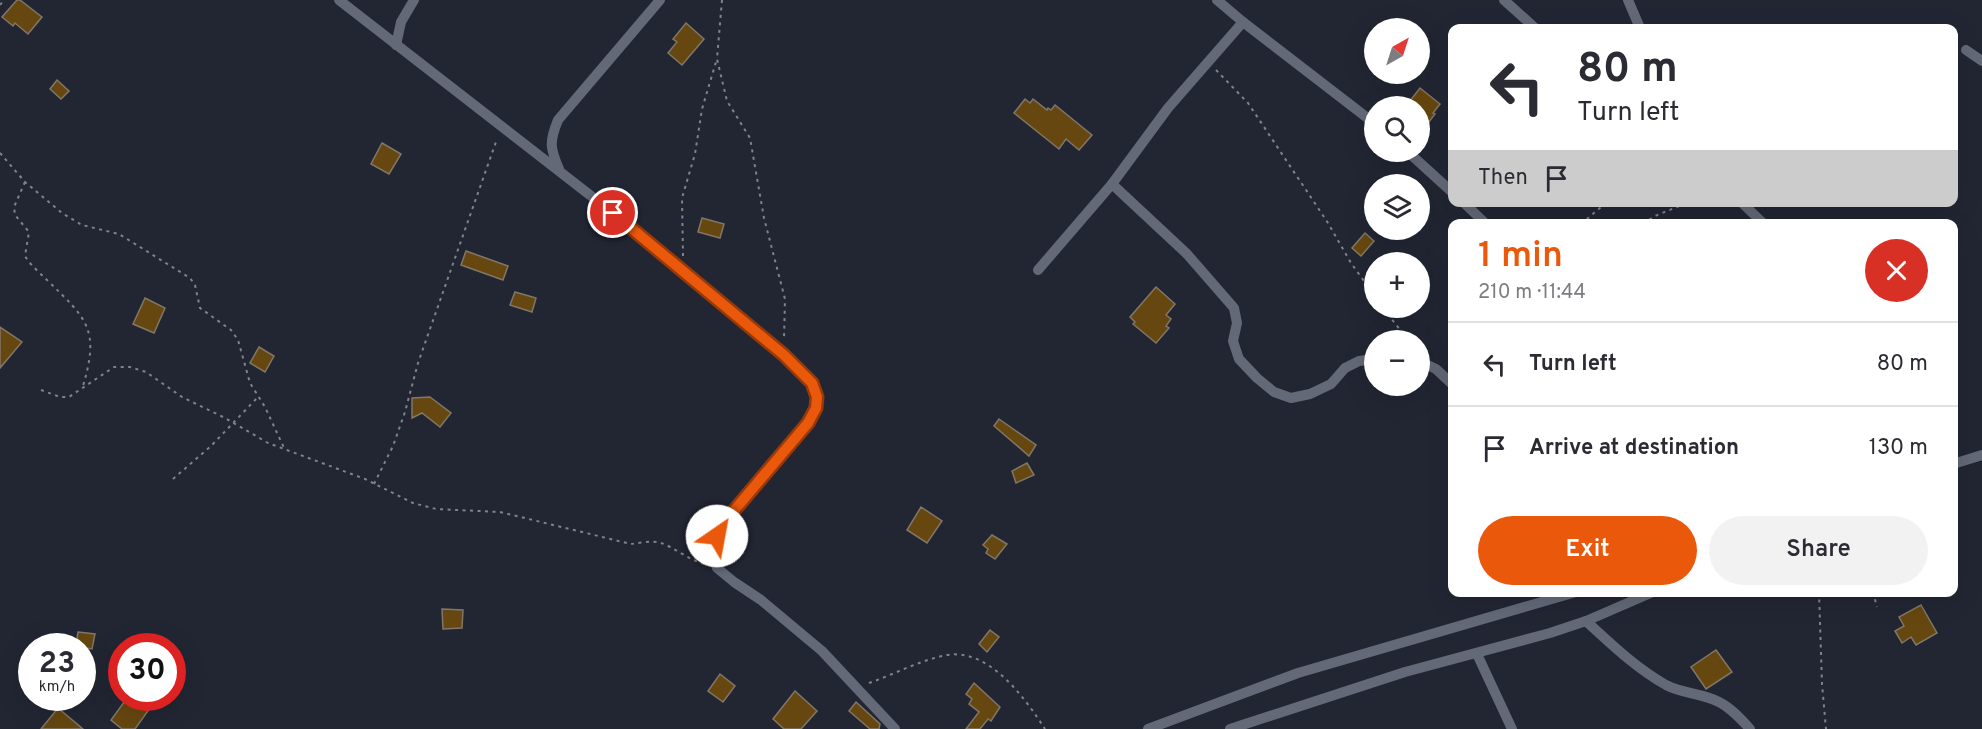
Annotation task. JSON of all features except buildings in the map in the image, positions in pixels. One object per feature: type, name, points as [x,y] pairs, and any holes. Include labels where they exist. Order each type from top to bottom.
[{"type":"street","points":[[339,0],[502,125],[684,271],[784,355],[812,383],[817,397],[816,408],[802,430],[732,513],[717,536],[715,554],[717,568],[761,600],[822,651],[895,729]]},
{"type":"street","points":[[396,45],[401,22],[414,0]]},
{"type":"street","points":[[559,170],[552,151],[551,138],[558,120],[660,0]]},
{"type":"street","points":[[1217,0],[1364,115]]},
{"type":"street","points":[[1504,0],[1531,24]]},
{"type":"street","points":[[1628,0],[1638,24]]},
{"type":"street","points":[[1038,270],[1112,184],[1168,108],[1243,22]]},
{"type":"street","points":[[1966,50],[1982,61]]},
{"type":"street","points":[[1419,162],[1448,188]]},
{"type":"street","points":[[1112,184],[1187,254],[1234,308],[1237,323],[1233,341],[1239,358],[1257,378],[1274,392],[1291,398],[1310,394],[1331,384],[1345,368],[1364,360]]},
{"type":"street","points":[[1468,207],[1481,219]]},
{"type":"street","points":[[1746,207],[1759,219]]},
{"type":"street","points":[[1430,366],[1448,380]]},
{"type":"street","points":[[1958,462],[1982,455]]},
{"type":"street","points":[[1148,729],[1298,673],[1559,597]]},
{"type":"street","points":[[1230,729],[1405,672],[1478,654],[1586,621],[1641,597]]},
{"type":"street","points":[[1586,621],[1633,663],[1665,684],[1684,693],[1719,702],[1733,711],[1750,729]]},
{"type":"street","points":[[1478,654],[1512,729]]},
{"type":"path","points":[[0,5],[4,0]]},
{"type":"path","points":[[684,271],[682,198],[695,154],[702,109],[717,59],[722,0]]},
{"type":"path","points":[[717,59],[727,101],[750,138],[764,218],[785,298],[784,355]]},
{"type":"path","points":[[1209,62],[1248,103],[1364,282]]},
{"type":"path","points":[[374,484],[393,446],[418,363],[502,125]]},
{"type":"path","points":[[0,153],[24,182],[62,213],[81,225],[119,234],[190,278],[195,285],[200,308],[231,330],[238,340],[250,383],[259,396],[286,451]]},
{"type":"path","points":[[24,182],[14,207],[15,215],[29,232],[25,256],[80,315],[90,335],[88,368],[82,388]]},
{"type":"path","points":[[1587,219],[1600,207]]},
{"type":"path","points":[[1650,219],[1677,207]]},
{"type":"path","points":[[1391,318],[1400,330]]},
{"type":"path","points":[[41,390],[60,397],[69,397],[114,367],[130,367],[146,372],[182,397],[286,451],[374,484],[413,503],[436,509],[500,512],[631,544],[662,543],[694,562],[717,568]]},
{"type":"path","points":[[173,479],[259,396]]},
{"type":"path","points":[[1819,597],[1826,729]]},
{"type":"path","points":[[1874,597],[1877,607]]},
{"type":"path","points":[[858,687],[921,662],[948,655],[969,655],[984,662],[1022,696],[1045,729]]},
{"type":"route","points":[[613,213],[784,355],[812,383],[817,397],[816,408],[808,423],[732,513],[717,536]]}]
